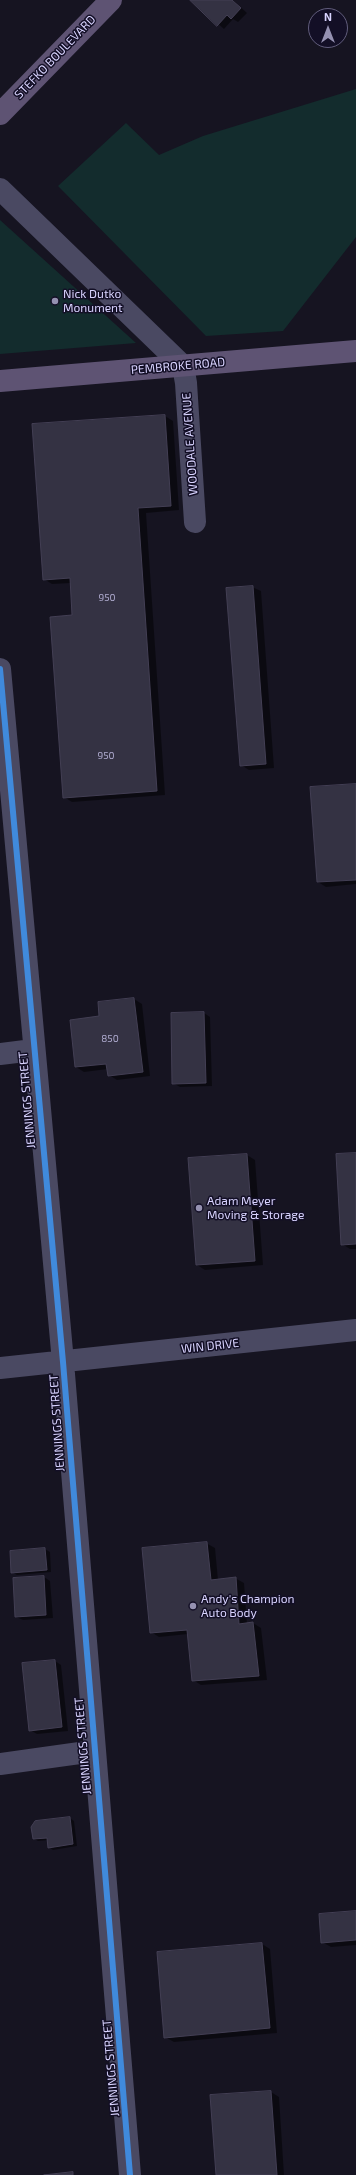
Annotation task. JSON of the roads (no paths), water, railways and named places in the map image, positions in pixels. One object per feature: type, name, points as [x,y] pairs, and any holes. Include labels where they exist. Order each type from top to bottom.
[{"type":"main road","name":"STEFKO BOULEVARD","points":[[0,114],[111,0]]},
{"type":"main road","name":"PEMBROKE ROAD","points":[[0,381],[356,351]]},
{"type":"street","points":[[0,189],[183,366]]},
{"type":"street","name":"WOODALE AVENUE","points":[[183,366],[186,383],[195,522]]},
{"type":"street","name":"JENNINGS STREET","points":[[0,669],[33,1050],[63,1362],[94,1751],[123,2072],[130,2175]]},
{"type":"street","points":[[0,1054],[33,1050]]},
{"type":"street","name":"WIN DRIVE","points":[[0,1368],[356,1330]]},
{"type":"street","points":[[0,1764],[94,1751]]},
{"type":"place","name":"Nick Dutko Monument","points":[[55,301]]},
{"type":"place","name":"Adam Meyer Moving & Storage","points":[[199,1208]]},
{"type":"place","name":"Andy's Champion Auto Body","points":[[193,1606]]}]
